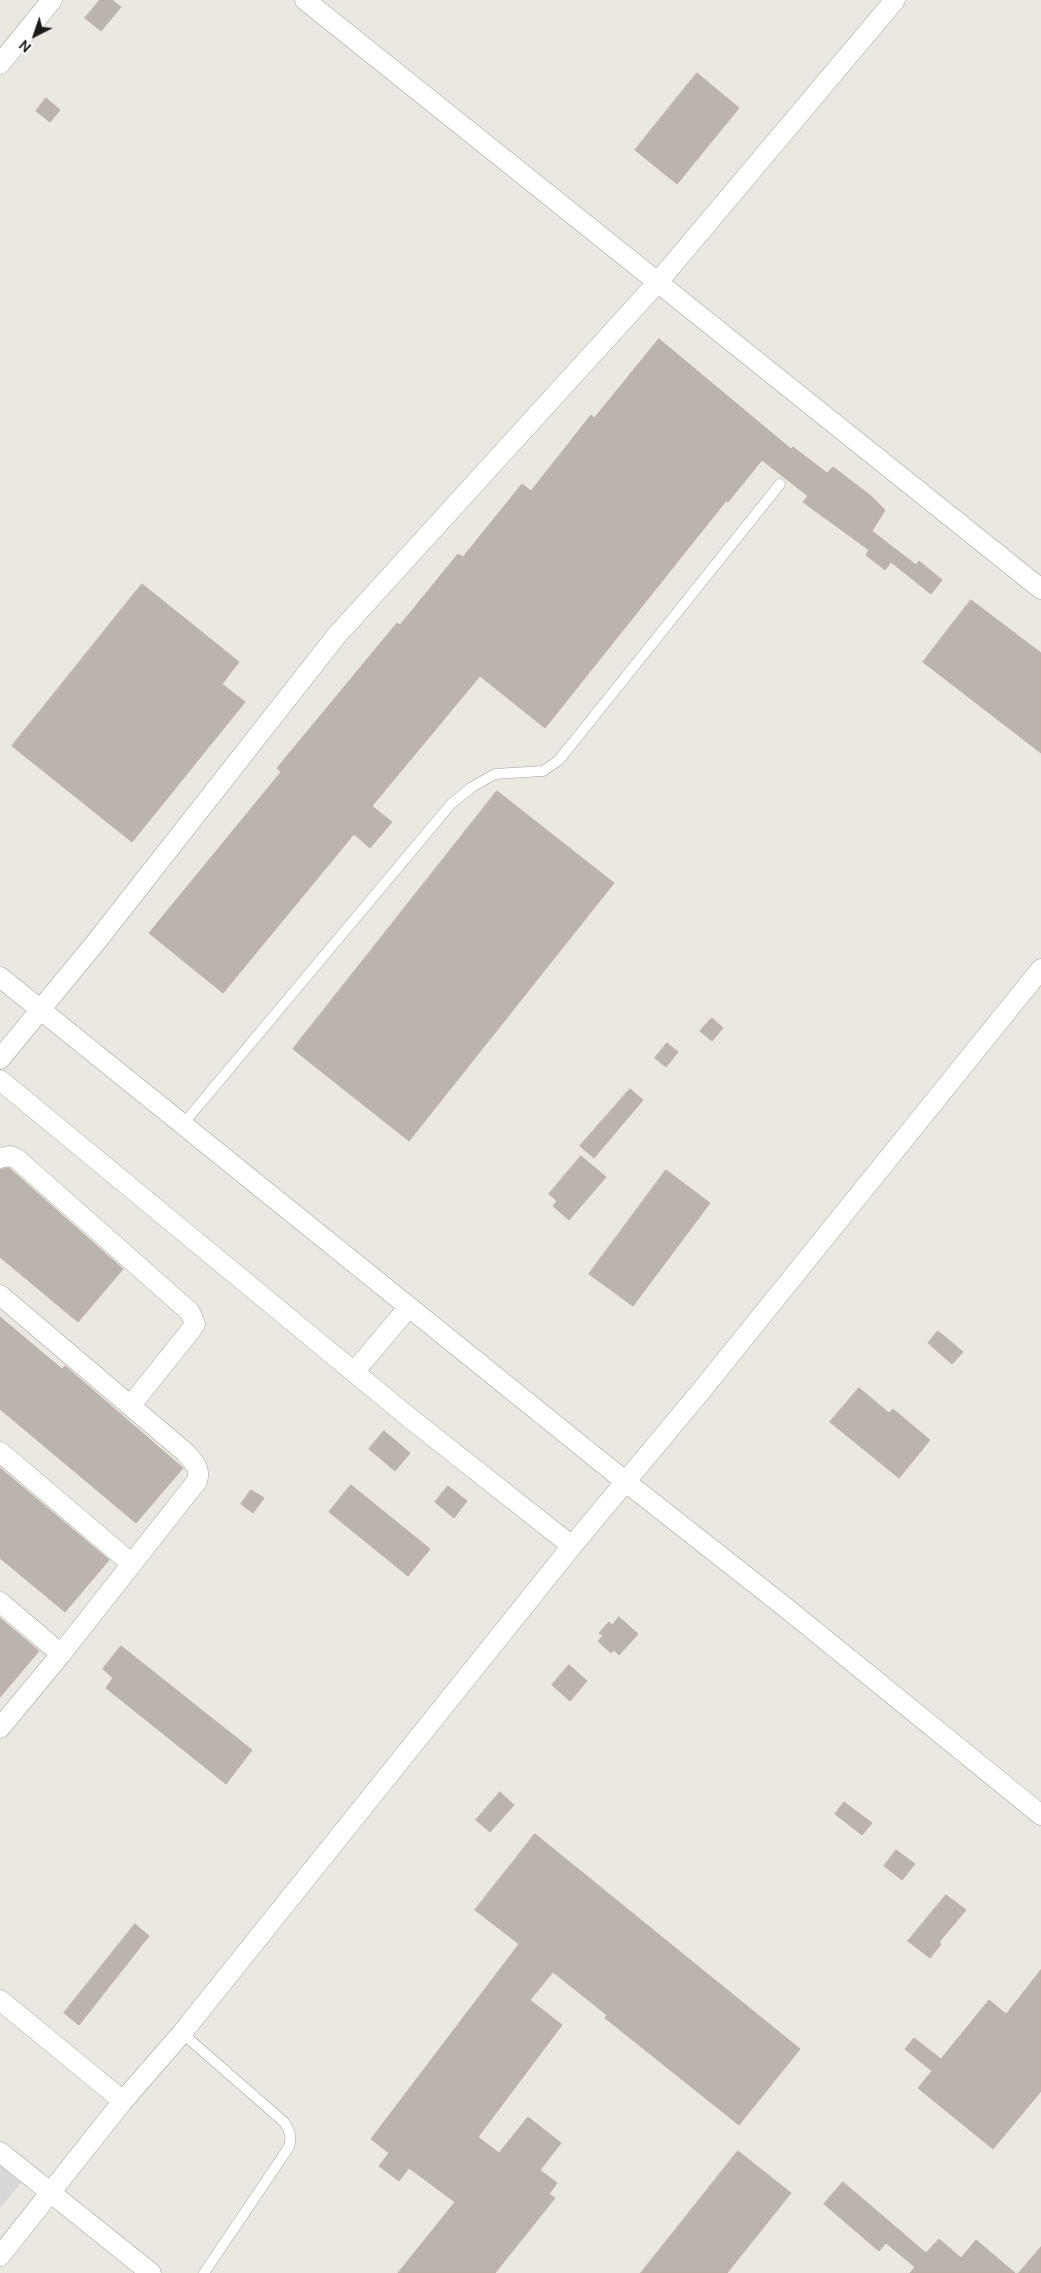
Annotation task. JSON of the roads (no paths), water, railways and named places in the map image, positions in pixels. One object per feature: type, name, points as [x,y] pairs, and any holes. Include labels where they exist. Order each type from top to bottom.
[{"type":"street","points":[[0,64],[52,0]]},
{"type":"street","points":[[305,0],[1041,589]]},
{"type":"street","points":[[0,1059],[41,1010],[337,635],[658,282],[895,0]]},
{"type":"street","points":[[0,2256],[49,2192],[123,2101],[182,2033],[572,1546],[626,1482],[1041,969]]},
{"type":"street","points":[[0,977],[184,1123],[409,1307],[785,1607],[1041,1815]]},
{"type":"street","points":[[0,1080],[354,1372],[572,1546]]},
{"type":"street","points":[[0,1158],[10,1156],[17,1160],[190,1312],[195,1324],[192,1330],[131,1405]]},
{"type":"street","points":[[0,1295],[186,1453],[198,1467],[199,1474],[197,1481],[62,1654],[0,1728]]},
{"type":"street","points":[[354,1372],[409,1307]]},
{"type":"street","points":[[0,1452],[132,1564]]},
{"type":"street","points":[[0,1602],[62,1654]]},
{"type":"street","points":[[0,2000],[123,2101]]},
{"type":"street","points":[[0,2152],[151,2273]]},
{"type":"lane","points":[[184,1123],[451,804],[472,787],[495,774],[543,771],[559,760],[780,484]]},
{"type":"lane","points":[[182,2033],[284,2122],[290,2130],[292,2139],[289,2147],[204,2273]]}]
